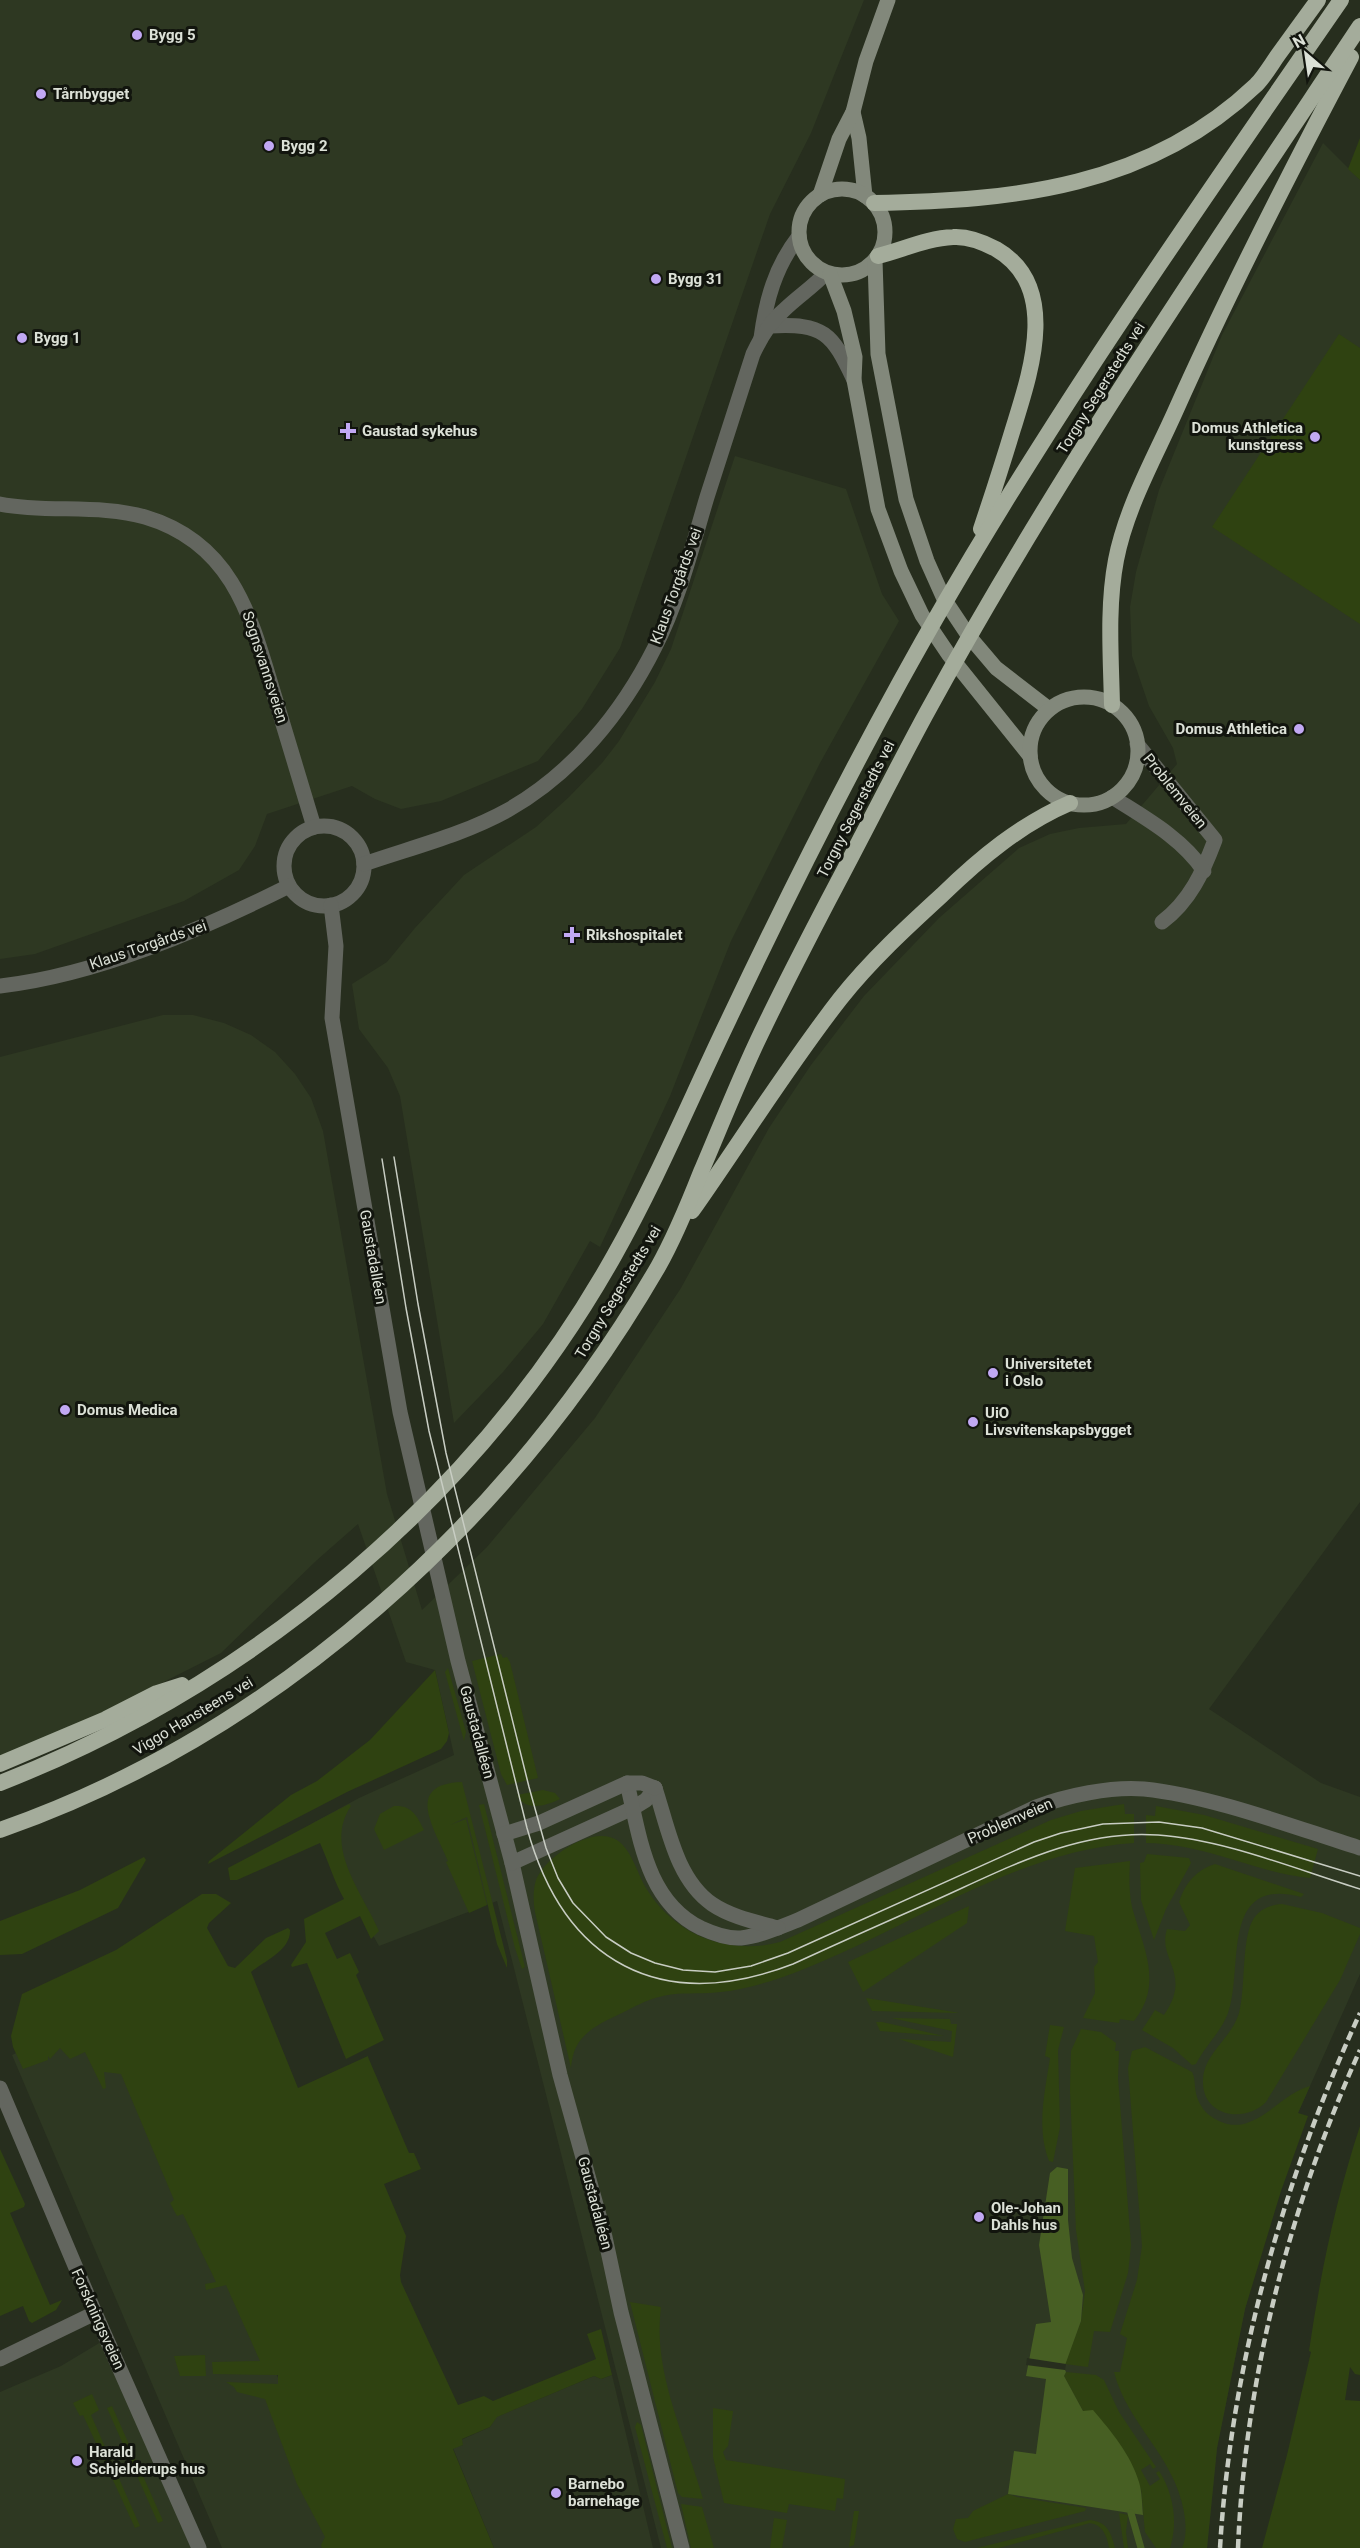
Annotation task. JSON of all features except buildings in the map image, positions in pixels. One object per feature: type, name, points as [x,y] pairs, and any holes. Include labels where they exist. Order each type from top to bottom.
[{"type":"highway","points":[[869,199],[945,202],[1039,189],[1121,170],[1153,156],[1210,122],[1258,83],[1318,0]]},
{"type":"highway","name":"Torgny Segerstedts vei","points":[[371,1556],[464,1462],[539,1370],[584,1305],[615,1254],[676,1132],[764,944],[900,681],[975,550],[1072,395],[1341,0]]},
{"type":"highway","name":"Torgny Segerstedts vei","points":[[386,1600],[446,1544],[477,1511],[561,1413],[603,1354],[674,1236],[756,1045],[926,715],[999,584],[1199,267],[1360,26]]},
{"type":"highway","points":[[1112,705],[1113,584],[1117,559],[1130,515],[1228,296],[1360,39]]},
{"type":"highway","points":[[877,258],[939,238],[955,236],[974,239],[989,245],[1012,261],[1023,273],[1028,285],[1036,326],[1031,367],[975,550]]},
{"type":"highway","points":[[674,1236],[738,1146],[773,1090],[849,989],[899,935],[986,855],[1045,814],[1070,803]]},
{"type":"highway","name":"Viggo Hansteens vei","points":[[0,1783],[46,1765],[127,1726],[217,1673],[282,1629],[371,1556]]},
{"type":"highway","name":"Viggo Hansteens vei","points":[[0,1830],[83,1797],[159,1759],[257,1698],[326,1649],[386,1600]]},
{"type":"highway","points":[[0,1764],[106,1719],[157,1693],[217,1673]]},
{"type":"main road","points":[[877,258],[855,273],[844,276],[828,273],[807,258],[801,248],[799,236],[804,212],[820,195],[839,139],[853,112],[866,61],[888,0]]},
{"type":"main road","points":[[853,112],[869,199],[884,223],[883,246],[877,258],[878,354],[906,499],[927,561],[944,599],[968,635],[996,668],[1049,709]]},
{"type":"main road","points":[[820,195],[843,189],[869,199]]},
{"type":"main road","points":[[828,273],[849,327],[855,357],[854,380],[878,509],[901,571],[922,615],[949,655],[1030,756]]},
{"type":"main road","points":[[1081,697],[1098,699],[1112,705],[1126,717],[1135,733],[1137,744],[1135,769],[1127,784],[1112,797],[1085,805],[1070,803],[1053,795],[1041,784],[1033,770],[1030,743],[1037,725],[1049,709],[1065,700],[1081,697]]},
{"type":"street","name":"Klaus Torgårds vei","points":[[765,333],[766,304],[772,284],[781,263],[799,236]]},
{"type":"street","name":"Klaus Torgårds vei","points":[[364,864],[450,837],[509,809],[563,770],[581,753],[610,718],[640,675],[669,615],[753,354],[782,311],[828,273]]},
{"type":"street","points":[[765,333],[796,325],[818,330],[831,339],[854,380]]},
{"type":"street","name":"Sognsvannsveien","points":[[0,504],[20,508],[125,513],[147,518],[184,535],[211,557],[236,587],[253,623],[314,827]]},
{"type":"street","name":"Problemveien","points":[[1137,744],[1215,840],[1204,871],[1187,898],[1174,913],[1162,922]]},
{"type":"street","name":"Problemveien","points":[[1112,797],[1166,832],[1194,856],[1204,871]]},
{"type":"street","points":[[326,826],[348,834],[356,842],[364,864],[358,886],[351,896],[331,905],[310,903],[302,899],[289,886],[284,872],[287,849],[294,839],[314,827],[326,826]]},
{"type":"street","name":"Klaus Torgårds vei","points":[[0,986],[48,977],[99,963],[174,938],[289,886]]},
{"type":"street","name":"Gaustadalléen","points":[[331,905],[336,946],[332,1018],[400,1412],[458,1661],[512,1863],[560,2075],[604,2237],[682,2548]]},
{"type":"street","points":[[504,1834],[539,1823],[627,1783],[642,1783],[655,1788]]},
{"type":"street","name":"Problemveien","points":[[627,1783],[645,1857],[654,1882],[668,1903],[681,1915],[698,1926],[727,1937],[740,1938],[778,1928],[823,1910],[1021,1814],[1055,1800],[1074,1796],[1142,1789],[1204,1800],[1360,1848]]},
{"type":"street","points":[[512,1863],[633,1808],[646,1800],[655,1788]]},
{"type":"street","points":[[655,1788],[680,1862],[693,1885],[713,1904],[726,1911],[778,1928]]},
{"type":"street","name":"Forskningsveien","points":[[0,2088],[95,2313],[199,2548]]},
{"type":"street","points":[[0,2359],[95,2313]]},
{"type":"shaded area","name":"Gaustad sykehus","points":[[0,0],[864,0],[811,133],[770,214],[620,648],[582,709],[538,761],[441,801],[401,809],[375,799],[352,786],[267,814],[255,846],[239,870],[184,901],[35,954],[0,959]]},
{"type":"shaded area","points":[[1360,138],[1360,180],[1348,169]]},
{"type":"shaded area","name":"Universitetet i Oslo","points":[[1323,143],[1360,180],[1360,1502],[1209,1709],[1321,1783],[1360,1797],[1360,1974],[1298,2113],[1245,2309],[1217,2448],[1207,2548],[661,2548],[497,1901],[379,1946],[311,1824],[359,1798],[454,1755],[435,1670],[406,1662],[358,1524],[317,1560],[221,1653],[106,1711],[0,1757],[0,1057],[163,1015],[193,1015],[224,1023],[251,1035],[275,1052],[295,1074],[311,1098],[323,1131],[387,1494],[422,1610],[487,1547],[595,1418],[681,1288],[769,1128],[811,1065],[864,996],[939,918],[1019,848],[1050,834],[1079,828],[1126,824],[1177,764],[1173,748],[1149,706],[1132,656],[1130,607],[1136,572],[1159,490],[1222,335]]},
{"type":"shaded area","name":"Domus Athletica kunstgress","points":[[1339,334],[1360,348],[1360,624],[1212,527]]},
{"type":"shaded area","name":"Rikshospitalet","points":[[735,456],[846,489],[882,594],[899,621],[820,763],[731,941],[670,1096],[600,1247],[590,1241],[543,1324],[503,1372],[454,1423],[400,1096],[388,1068],[359,1029],[352,984],[387,962],[464,875],[536,827],[569,797],[602,763],[619,741],[655,682],[671,649]]},
{"type":"shaded area","points":[[501,1654],[510,1662],[538,1778],[507,1785],[501,1774],[472,1661]]},
{"type":"shaded area","points":[[448,1668],[466,1732],[464,1741],[445,1672]]},
{"type":"shaded area","points":[[435,1670],[449,1733],[441,1749],[347,1792],[208,1864],[291,1795],[317,1781],[370,1740]]},
{"type":"shaded area","points":[[462,1782],[507,1960],[507,1968],[497,1944],[467,1817],[450,1825],[466,1819],[487,1905],[469,1913],[446,1862],[448,1861],[428,1810],[428,1799],[433,1791],[444,1785]]},
{"type":"shaded area","points":[[543,1790],[555,1793],[560,1799],[548,1804],[530,1806],[517,1795]]},
{"type":"shaded area","points":[[349,1804],[351,1806],[341,1837],[343,1854],[348,1870],[379,1931],[371,1939],[360,1916],[325,1933],[337,1959],[350,1953],[359,1972],[356,1975],[384,2040],[346,2059],[307,1963],[292,1967],[291,1965],[306,1942],[304,1919],[344,1899],[320,1843],[237,1880],[230,1880],[228,1868]]},
{"type":"shaded area","points":[[484,1804],[525,1967],[522,1969],[479,1805]]},
{"type":"shaded area","points":[[1124,1804],[1125,1814],[1134,1814],[1134,1843],[1088,1849],[1042,1862],[954,1898],[867,1941],[780,1978],[736,1990],[671,1994],[649,2000],[587,2033],[576,2048],[571,2068],[535,1912],[534,1888],[541,1871],[549,1862],[559,1853],[582,1840],[605,1836],[621,1843],[646,1888],[658,1904],[671,1918],[687,1929],[704,1938],[722,1943],[760,1946],[780,1942],[1051,1820],[1081,1811]]},
{"type":"shaded area","points":[[394,1806],[410,1809],[424,1830],[384,1850],[374,1829],[380,1814]]},
{"type":"shaded area","points":[[1156,1806],[1204,1815],[1318,1849],[1310,1878],[1289,1875],[1189,1848],[1146,1843],[1146,1815],[1155,1816]]},
{"type":"shaded area","points":[[1147,1854],[1189,1858],[1191,1863],[1166,1909],[1154,1940],[1141,1900],[1140,1863],[1144,1862]]},
{"type":"shaded area","points":[[144,1857],[146,1860],[118,1908],[22,1954],[0,1955],[0,1921],[80,1890]]},
{"type":"shaded area","points":[[1130,1861],[1131,1901],[1148,1965],[1148,1993],[1134,2021],[1120,2019],[1119,2023],[1083,2018],[1095,1993],[1094,1967],[1098,1962],[1094,1936],[1065,1931],[1075,1868]]},
{"type":"shaded area","points":[[1215,1864],[1304,1894],[1301,1897],[1275,1894],[1257,1900],[1246,1912],[1240,1930],[1228,2013],[1196,2064],[1192,2065],[1173,2048],[1142,2030],[1155,2010],[1164,2015],[1172,2001],[1175,1978],[1165,1940],[1167,1929],[1185,1931],[1190,1925],[1179,1902],[1181,1895],[1197,1874]]},
{"type":"shaded area","points":[[202,1894],[216,1894],[231,1903],[209,1923],[207,1928],[228,1966],[235,1968],[266,1938],[288,1928],[290,1930],[282,1949],[251,1972],[298,2088],[368,2056],[409,2153],[414,2153],[421,2169],[384,2184],[406,2236],[401,2282],[458,2405],[484,2396],[493,2401],[596,2359],[587,2334],[601,2329],[612,2375],[601,2379],[594,2376],[497,2417],[490,2427],[462,2439],[463,2445],[453,2449],[494,2548],[322,2548],[325,2537],[297,2484],[265,2399],[237,2392],[226,2382],[278,2384],[278,2375],[213,2374],[212,2362],[260,2361],[226,2285],[206,2290],[205,2284],[216,2282],[183,2214],[177,2216],[170,2203],[174,2200],[121,2074],[104,2072],[106,2088],[103,2089],[85,2052],[70,2059],[60,2048],[50,2059],[48,2056],[48,2060],[23,2069],[13,2047],[11,2036],[22,1994],[116,1950]]},
{"type":"shaded area","points":[[1282,1904],[1322,1913],[1360,1928],[1360,1934],[1340,1980],[1266,2102],[1247,2113],[1226,2113],[1209,2102],[1203,2081],[1204,2071],[1239,2013],[1247,1937],[1254,1918],[1263,1909]]},
{"type":"shaded area","points":[[969,1906],[967,1923],[863,1992],[848,1962]]},
{"type":"shaded area","points":[[866,1998],[954,2012],[959,2013],[872,2011]]},
{"type":"shaded area","points":[[891,2018],[950,2019],[951,2024],[957,2024],[953,2057],[899,2039],[951,2042],[952,2031]]},
{"type":"shaded area","points":[[876,2022],[882,2022],[944,2036],[880,2031]]},
{"type":"shaded area","points":[[1050,2025],[1064,2027],[1058,2050],[1060,2127],[1053,2162],[1049,2161],[1045,2148],[1042,2122],[1050,2058],[1045,2056]]},
{"type":"shaded area","points":[[1081,2029],[1101,2032],[1116,2043],[1115,2051],[1119,2051],[1118,2078],[1131,2245],[1128,2273],[1110,2332],[1094,2331],[1088,2367],[1065,2364],[1081,2321],[1085,2291],[1076,2230],[1070,2090],[1071,2051]]},
{"type":"shaded area","points":[[59,2033],[139,2062],[353,2548],[222,2548],[12,2055]]},
{"type":"shaded area","points":[[1145,2047],[1192,2072],[1197,2096],[1203,2109],[1217,2120],[1232,2125],[1255,2120],[1299,2090],[1310,2086],[1298,2113],[1308,2116],[1281,2191],[1245,2309],[1217,2448],[1207,2548],[1182,2548],[1186,2526],[1179,2492],[1161,2456],[1129,2408],[1114,2372],[1120,2372],[1127,2338],[1120,2334],[1137,2280],[1142,2246],[1128,2068],[1132,2051]]},
{"type":"shaded area","points":[[1360,2126],[1360,2375],[1355,2374],[1350,2367],[1345,2400],[1360,2401],[1360,2548],[1262,2548],[1311,2352],[1309,2351],[1313,2323],[1343,2181]]},
{"type":"shaded area","points":[[0,2149],[25,2204],[24,2207],[10,2213],[50,2305],[62,2300],[56,2310],[32,2323],[23,2306],[0,2316]]},
{"type":"shaded area","points":[[1057,2167],[1068,2169],[1068,2220],[1072,2258],[1083,2295],[1081,2321],[1064,2368],[1066,2372],[1064,2376],[1083,2411],[1093,2410],[1126,2453],[1139,2482],[1143,2515],[1008,2494],[1014,2451],[1036,2454],[1046,2379],[1026,2376],[1036,2324],[1051,2322],[1039,2245],[1050,2173]]},
{"type":"shaded area","points":[[630,2302],[661,2307],[661,2356],[666,2380],[703,2499],[682,2497],[678,2493]]},
{"type":"shaded area","points":[[106,2339],[199,2548],[0,2548],[0,2392],[61,2366]]},
{"type":"shaded area","points":[[205,2355],[206,2376],[180,2376],[174,2356]]},
{"type":"shaded area","points":[[1066,2372],[1096,2375],[1104,2380],[1119,2412],[1156,2467],[1153,2469],[1150,2464],[1141,2470],[1150,2486],[1160,2479],[1156,2473],[1159,2471],[1168,2489],[1173,2509],[1174,2529],[1170,2548],[1156,2548],[1145,2532],[1141,2489],[1083,2411],[1064,2376]]},
{"type":"shaded area","name":"Barnebo barnehage","points":[[612,2375],[653,2548],[494,2548],[453,2448],[463,2445],[461,2440],[490,2427],[496,2417],[594,2376],[601,2379]]},
{"type":"shaded area","points":[[92,2394],[99,2410],[91,2415],[140,2526],[135,2528],[83,2415],[80,2416],[73,2403]]},
{"type":"shaded area","points":[[112,2406],[163,2521],[158,2523],[107,2408]]},
{"type":"shaded area","points":[[713,2408],[733,2411],[728,2446],[723,2452],[726,2460],[845,2479],[843,2499],[837,2498],[835,2511],[789,2504],[787,2513],[724,2503],[713,2457]]},
{"type":"shaded area","points":[[637,2422],[641,2425],[672,2548],[667,2548],[635,2427]]},
{"type":"shaded area","points":[[1008,2494],[1086,2508],[1085,2511],[965,2542],[957,2539],[953,2529],[956,2519],[968,2518],[973,2511]]},
{"type":"shaded area","points":[[681,2504],[702,2507],[714,2548],[691,2548]]},
{"type":"shaded area","points":[[854,2511],[859,2511],[854,2545],[849,2547]]},
{"type":"shaded area","points":[[1119,2513],[1128,2515],[1126,2532],[1128,2548],[1124,2548]]},
{"type":"shaded area","points":[[774,2518],[787,2520],[782,2548],[770,2548]]},
{"type":"shaded area","points":[[1090,2520],[1101,2523],[1108,2529],[1115,2548],[1109,2548],[1104,2532],[1098,2526],[1090,2523],[999,2548],[977,2548]]},
{"type":"pier","points":[[1027,2358],[1066,2364],[1065,2370],[1026,2365]]},
{"type":"waterway","points":[[1131,2513],[1141,2548]]},
{"type":"tram line","points":[[394,1157],[446,1453],[529,1787],[546,1848],[558,1878],[573,1903],[606,1937],[631,1953],[655,1963],[683,1970],[715,1972],[751,1966],[788,1953],[1034,1842],[1061,1833],[1103,1824],[1159,1822],[1202,1828],[1360,1876]]},
{"type":"tram line","points":[[382,1159],[429,1431],[527,1828],[544,1875],[566,1913],[593,1944],[624,1966],[661,1979],[701,1983],[745,1978],[793,1964],[1018,1863],[1072,1844],[1129,1835],[1158,1835],[1208,1842],[1260,1856],[1360,1889]]},
{"type":"railway","points":[[1220,2548],[1226,2479],[1236,2410],[1265,2274],[1307,2142],[1360,2013]]},
{"type":"railway","points":[[1238,2548],[1242,2484],[1250,2420],[1275,2293],[1312,2169],[1360,2050]]},
{"type":"place","name":"Bygg 5","points":[[137,35]]},
{"type":"place","name":"Tårnbygget","points":[[41,94]]},
{"type":"place","name":"Bygg 2","points":[[269,146]]},
{"type":"place","name":"Bygg 31","points":[[656,279]]},
{"type":"place","name":"Bygg 1","points":[[22,338]]},
{"type":"place","name":"Gaustad sykehus","points":[[348,431]]},
{"type":"place","name":"Domus Athletica kunstgress","points":[[1315,437]]},
{"type":"place","name":"Domus Athletica","points":[[1299,729]]},
{"type":"place","name":"Rikshospitalet","points":[[572,935]]},
{"type":"place","name":"Universitetet i Oslo","points":[[993,1373]]},
{"type":"place","name":"Domus Medica","points":[[65,1410]]},
{"type":"place","name":"UiO Livsvitenskapsbygget","points":[[973,1422]]},
{"type":"place","name":"Ole-Johan Dahls hus","points":[[979,2217]]},
{"type":"place","name":"Harald Schjelderups hus","points":[[77,2461]]},
{"type":"place","name":"Barnebo barnehage","points":[[556,2493]]}]
